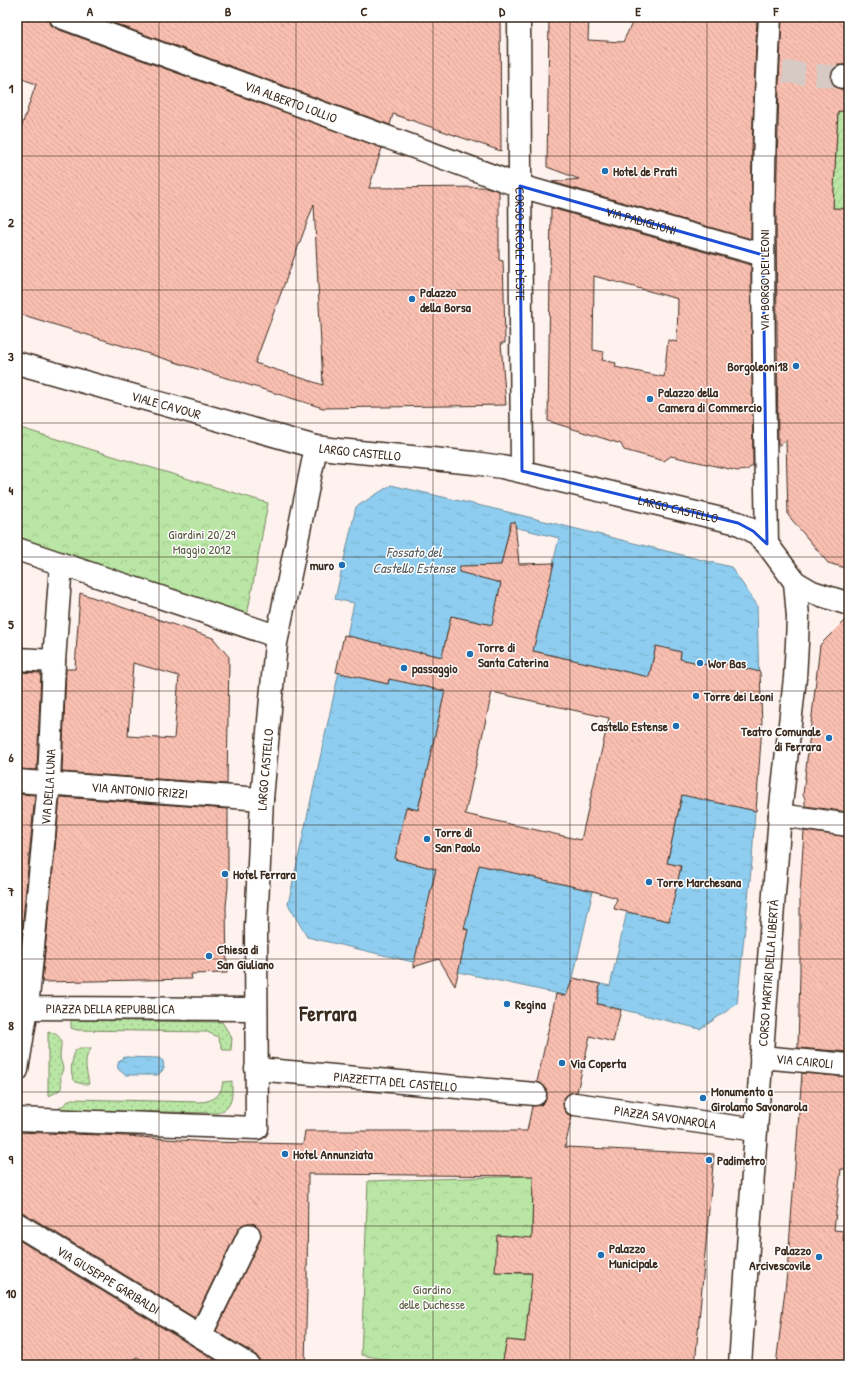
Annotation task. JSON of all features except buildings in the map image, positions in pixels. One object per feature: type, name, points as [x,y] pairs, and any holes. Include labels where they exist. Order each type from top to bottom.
[{"type":"street","name":"VIA ALBERTO LOLLIO","points":[[61,17],[520,186]]},
{"type":"street","name":"CORSO ERCOLE I D'ESTE","points":[[519,17],[522,471]]},
{"type":"street","name":"VIA BORGO DEI LEONI","points":[[767,544],[763,255],[775,71],[770,17]]},
{"type":"street","name":"VIA PADIGLIONI","points":[[520,186],[763,255]]},
{"type":"street","name":"VIALE CAVOUR","points":[[17,363],[316,447]]},
{"type":"street","name":"LARGO CASTELLO","points":[[256,1009],[256,914],[262,799],[276,636],[316,447],[474,462],[522,471],[738,523],[753,531],[767,544],[795,582]]},
{"type":"street","points":[[17,549],[276,636]]},
{"type":"street","name":"VIA DELLA LUNA","points":[[22,1006],[49,783],[54,661],[61,564]]},
{"type":"street","points":[[795,582],[812,592],[849,604]]},
{"type":"street","name":"CORSO MARTIRI DELLA LIBERTÀ","points":[[740,1365],[761,1057],[780,815],[795,678],[798,618],[795,582]]},
{"type":"street","points":[[17,659],[54,661]]},
{"type":"street","name":"VIA ANTONIO FRIZZI","points":[[17,781],[262,799]]},
{"type":"street","points":[[780,815],[849,825]]},
{"type":"street","name":"PIAZZA DELLA REPUBBLICA","points":[[17,1070],[22,1006],[256,1009]]},
{"type":"street","points":[[17,1119],[257,1128],[256,1009]]},
{"type":"street","name":"VIA CAIROLI","points":[[761,1057],[849,1065]]},
{"type":"street","name":"PIAZZETTA DEL CASTELLO","points":[[256,1069],[535,1094]]},
{"type":"street","name":"PIAZZA SAVONAROLA","points":[[575,1104],[756,1130]]},
{"type":"street","name":"VIA GIUSEPPE GARIBALDI","points":[[17,1224],[248,1365]]},
{"type":"street","points":[[200,1336],[249,1235]]},
{"type":"highlighted area","points":[[520,186],[763,255],[767,544],[753,531],[738,523],[522,471]]},
{"type":"green space","points":[[838,111],[849,112],[849,209],[833,208]]},
{"type":"green space","name":"Giardini 20/29 Maggio 2012","points":[[17,427],[268,503],[247,616],[17,537]]},
{"type":"green space","points":[[71,1020],[222,1022],[232,1038],[231,1050],[223,1050],[218,1037],[207,1032],[77,1030],[71,1028]]},
{"type":"green space","points":[[48,1031],[57,1035],[61,1040],[60,1058],[63,1069],[61,1074],[61,1088],[48,1096]]},
{"type":"green space","points":[[80,1048],[92,1048],[86,1061],[89,1084],[81,1084],[76,1082],[71,1071],[73,1057],[76,1050]]},
{"type":"green space","points":[[232,1081],[231,1101],[227,1108],[217,1113],[57,1110],[71,1099],[200,1102],[213,1099],[221,1091],[223,1082]]},
{"type":"green space","name":"Giardino delle Duchesse","points":[[533,1176],[532,1238],[496,1272],[554,1275],[530,1294],[527,1317],[543,1319],[542,1343],[507,1340],[502,1365],[417,1365],[361,1355],[368,1181]]},
{"type":"water","name":"Fossato del Castello Estense","points":[[391,485],[731,567],[757,605],[760,724],[752,861],[737,1004],[700,1029],[568,996],[449,970],[447,952],[462,955],[468,929],[451,926],[417,963],[307,937],[288,904],[354,603],[335,599],[356,507]],"holes":[[[510,526],[559,538],[546,593],[497,581]],[[495,610],[533,651],[649,677],[656,646],[681,652],[680,659],[721,668],[722,663],[744,668],[682,795],[667,863],[681,866],[669,921],[627,911],[610,986],[573,978],[593,891],[479,865],[430,894],[436,869],[395,859],[406,808],[418,810],[445,691],[413,684],[421,652],[442,657],[451,616],[492,625]],[[397,648],[388,684],[353,676],[359,650]]]},
{"type":"water","points":[[125,1057],[159,1058],[163,1061],[164,1069],[158,1075],[125,1075],[118,1069],[118,1063]]},
{"type":"tunnel","points":[[783,72],[843,77]]},
{"type":"place","name":"Hotel de Prati","points":[[605,171]]},
{"type":"place","name":"Palazzo della Borsa","points":[[412,299]]},
{"type":"place","name":"Borgoleoni18","points":[[796,366]]},
{"type":"place","name":"Palazzo della Camera di Commercio","points":[[650,399]]},
{"type":"place","name":"muro","points":[[342,565]]},
{"type":"place","name":"Torre di Santa Caterina","points":[[470,654]]},
{"type":"place","name":"Wor Bas","points":[[700,663]]},
{"type":"place","name":"passaggio","points":[[404,668]]},
{"type":"place","name":"Torre dei Leoni","points":[[696,696]]},
{"type":"place","name":"Castello Estense","points":[[676,726]]},
{"type":"place","name":"Teatro Comunale di Ferrara","points":[[829,738]]},
{"type":"place","name":"Torre di San Paolo","points":[[427,839]]},
{"type":"place","name":"Hotel Ferrara","points":[[225,874]]},
{"type":"place","name":"Torre Marchesana","points":[[649,882]]},
{"type":"place","name":"Chiesa di San Giuliano","points":[[209,956]]},
{"type":"place","name":"Regina","points":[[507,1004]]},
{"type":"place","name":"Via Coperta","points":[[562,1063]]},
{"type":"place","name":"Monumento a Girolamo Savonarola","points":[[703,1098]]},
{"type":"place","name":"Hotel Annunziata","points":[[285,1154]]},
{"type":"place","name":"Padimetro","points":[[709,1160]]},
{"type":"place","name":"Palazzo Municipale","points":[[601,1255]]},
{"type":"place","name":"Palazzo Arcivescovile","points":[[819,1257]]},
{"type":"district","name":"Ferrara","points":[[328,1014]]}]
